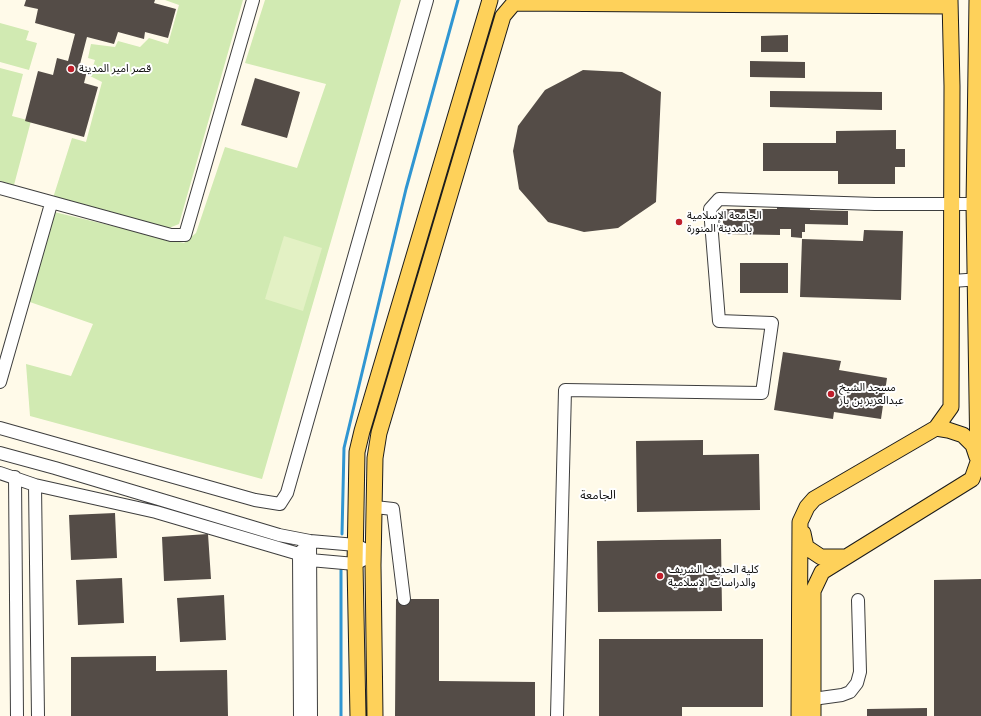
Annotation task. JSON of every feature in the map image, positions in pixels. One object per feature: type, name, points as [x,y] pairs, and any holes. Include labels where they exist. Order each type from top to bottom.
[{"type":"main road","points":[[358,716],[355,564],[357,452],[490,0]]},
{"type":"main road","points":[[375,716],[373,565],[375,458],[379,432],[503,16],[514,3],[949,3],[951,44],[951,407],[936,428],[814,500],[807,507],[800,522],[799,716]]},
{"type":"main road","points":[[812,716],[813,591],[822,572],[972,479],[978,462],[978,5]]},
{"type":"main road","points":[[951,44],[977,45]]},
{"type":"main road","points":[[952,337],[977,337]]},
{"type":"main road","points":[[936,428],[963,435],[973,445],[978,462]]},
{"type":"main road","points":[[800,522],[806,546],[821,557],[845,557]]},
{"type":"street","points":[[0,188],[51,204],[171,235],[185,235],[253,0]]},
{"type":"street","points":[[0,428],[255,500],[280,504],[287,493],[427,0]]},
{"type":"street","points":[[557,716],[565,390],[762,393],[772,323],[719,321],[710,209],[719,199],[950,205],[978,204]]},
{"type":"street","points":[[0,382],[51,204]]},
{"type":"street","points":[[952,281],[978,279]]},
{"type":"street","points":[[0,454],[55,468],[279,535],[310,541],[356,545],[374,554]]},
{"type":"street","points":[[0,473],[35,485],[156,512],[304,557],[355,564],[374,554]]},
{"type":"street","points":[[15,477],[17,716]]},
{"type":"street","points":[[35,485],[38,716]]},
{"type":"street","points":[[374,507],[393,509],[404,599]]},
{"type":"street","points":[[300,716],[304,557],[310,541]]},
{"type":"street","points":[[304,557],[311,716]]},
{"type":"street","points":[[812,699],[842,695],[850,692],[857,683],[860,672],[858,600]]},
{"type":"green space","points":[[165,0],[243,0],[179,224],[169,228],[53,198],[72,138],[86,142],[102,82],[90,76],[95,60],[88,58],[91,44],[115,47],[118,41],[140,47],[149,38],[168,44],[179,5]]},
{"type":"green space","points":[[265,0],[401,0],[262,479],[30,416],[26,364],[71,376],[93,324],[27,301],[50,211],[184,243],[196,233],[225,147],[297,168],[326,84],[245,63]]},
{"type":"green space","points":[[0,23],[29,31],[26,40],[37,43],[29,70],[0,62]]},
{"type":"green space","points":[[0,68],[23,74],[12,116],[31,121],[14,185],[0,181]]},
{"type":"green space","points":[[284,236],[322,248],[303,311],[265,299]]},
{"type":"building","name":"قصر امير المدينة","points":[[26,0],[155,0],[154,3],[176,9],[168,38],[145,32],[144,39],[118,32],[114,44],[87,37],[80,64],[88,67],[84,83],[98,87],[84,137],[25,121],[38,71],[53,75],[57,58],[68,61],[75,34],[35,23],[38,9],[24,6]]},
{"type":"building","points":[[788,35],[788,52],[761,52],[761,36]]},
{"type":"building","points":[[750,61],[805,62],[805,78],[750,77]]},
{"type":"building","points":[[583,70],[622,72],[661,92],[656,202],[618,228],[584,232],[548,222],[519,189],[513,151],[518,126],[545,90]]},
{"type":"building","points":[[255,78],[300,92],[287,138],[241,125]]},
{"type":"building","points":[[770,91],[882,92],[882,110],[770,107]]},
{"type":"building","points":[[896,130],[896,149],[905,149],[905,167],[895,167],[895,184],[838,184],[838,171],[763,171],[763,143],[836,143],[836,131]]},
{"type":"building","points":[[777,206],[810,207],[810,210],[848,211],[848,225],[805,224],[805,232],[802,232],[802,238],[791,237],[791,229],[780,229],[780,235],[723,234],[723,209],[777,209]]},
{"type":"building","points":[[864,230],[903,231],[901,300],[800,297],[802,239],[863,241]]},
{"type":"building","points":[[740,263],[788,263],[788,293],[740,293]]},
{"type":"building","name":"مسجد الشيخ عبدالعزيز بن باز","points":[[783,352],[841,361],[839,370],[887,378],[881,419],[834,412],[833,419],[774,410]]},
{"type":"building","points":[[703,440],[703,455],[759,454],[760,510],[637,512],[636,441]]},
{"type":"building","points":[[115,513],[117,558],[71,560],[69,515]]},
{"type":"building","points":[[208,534],[211,579],[164,581],[162,537]]},
{"type":"building","name":"كلية الحديث الشريف والدراسات الإسلامية","points":[[721,539],[722,611],[598,612],[597,541]]},
{"type":"building","points":[[122,578],[124,623],[78,625],[76,580]]},
{"type":"building","points":[[981,579],[981,716],[934,716],[934,580]]},
{"type":"building","points":[[224,595],[226,640],[180,642],[177,598]]},
{"type":"building","points":[[396,599],[439,599],[439,681],[535,682],[535,716],[395,716]]},
{"type":"building","points":[[599,639],[763,639],[763,707],[682,707],[682,716],[599,716]]},
{"type":"building","points":[[156,656],[156,671],[227,670],[228,716],[71,716],[71,657]]},
{"type":"building","points":[[927,708],[927,716],[867,716],[867,709]]},
{"type":"waterway","points":[[342,534],[344,448],[406,189],[458,0]]},
{"type":"waterway","points":[[341,570],[341,716]]},
{"type":"place","name":"قصر امير المدينة","points":[[71,69]]},
{"type":"place","name":"الجامعة الإسلامية بالمدينة المنورة","points":[[679,222]]},
{"type":"place","name":"مسجد الشيخ عبدالعزيز بن باز","points":[[831,394]]},
{"type":"place","name":"كلية الحديث الشريف والدراسات الإسلامية","points":[[660,576]]},
{"type":"district","name":"الجامعة","points":[[598,495]]}]
